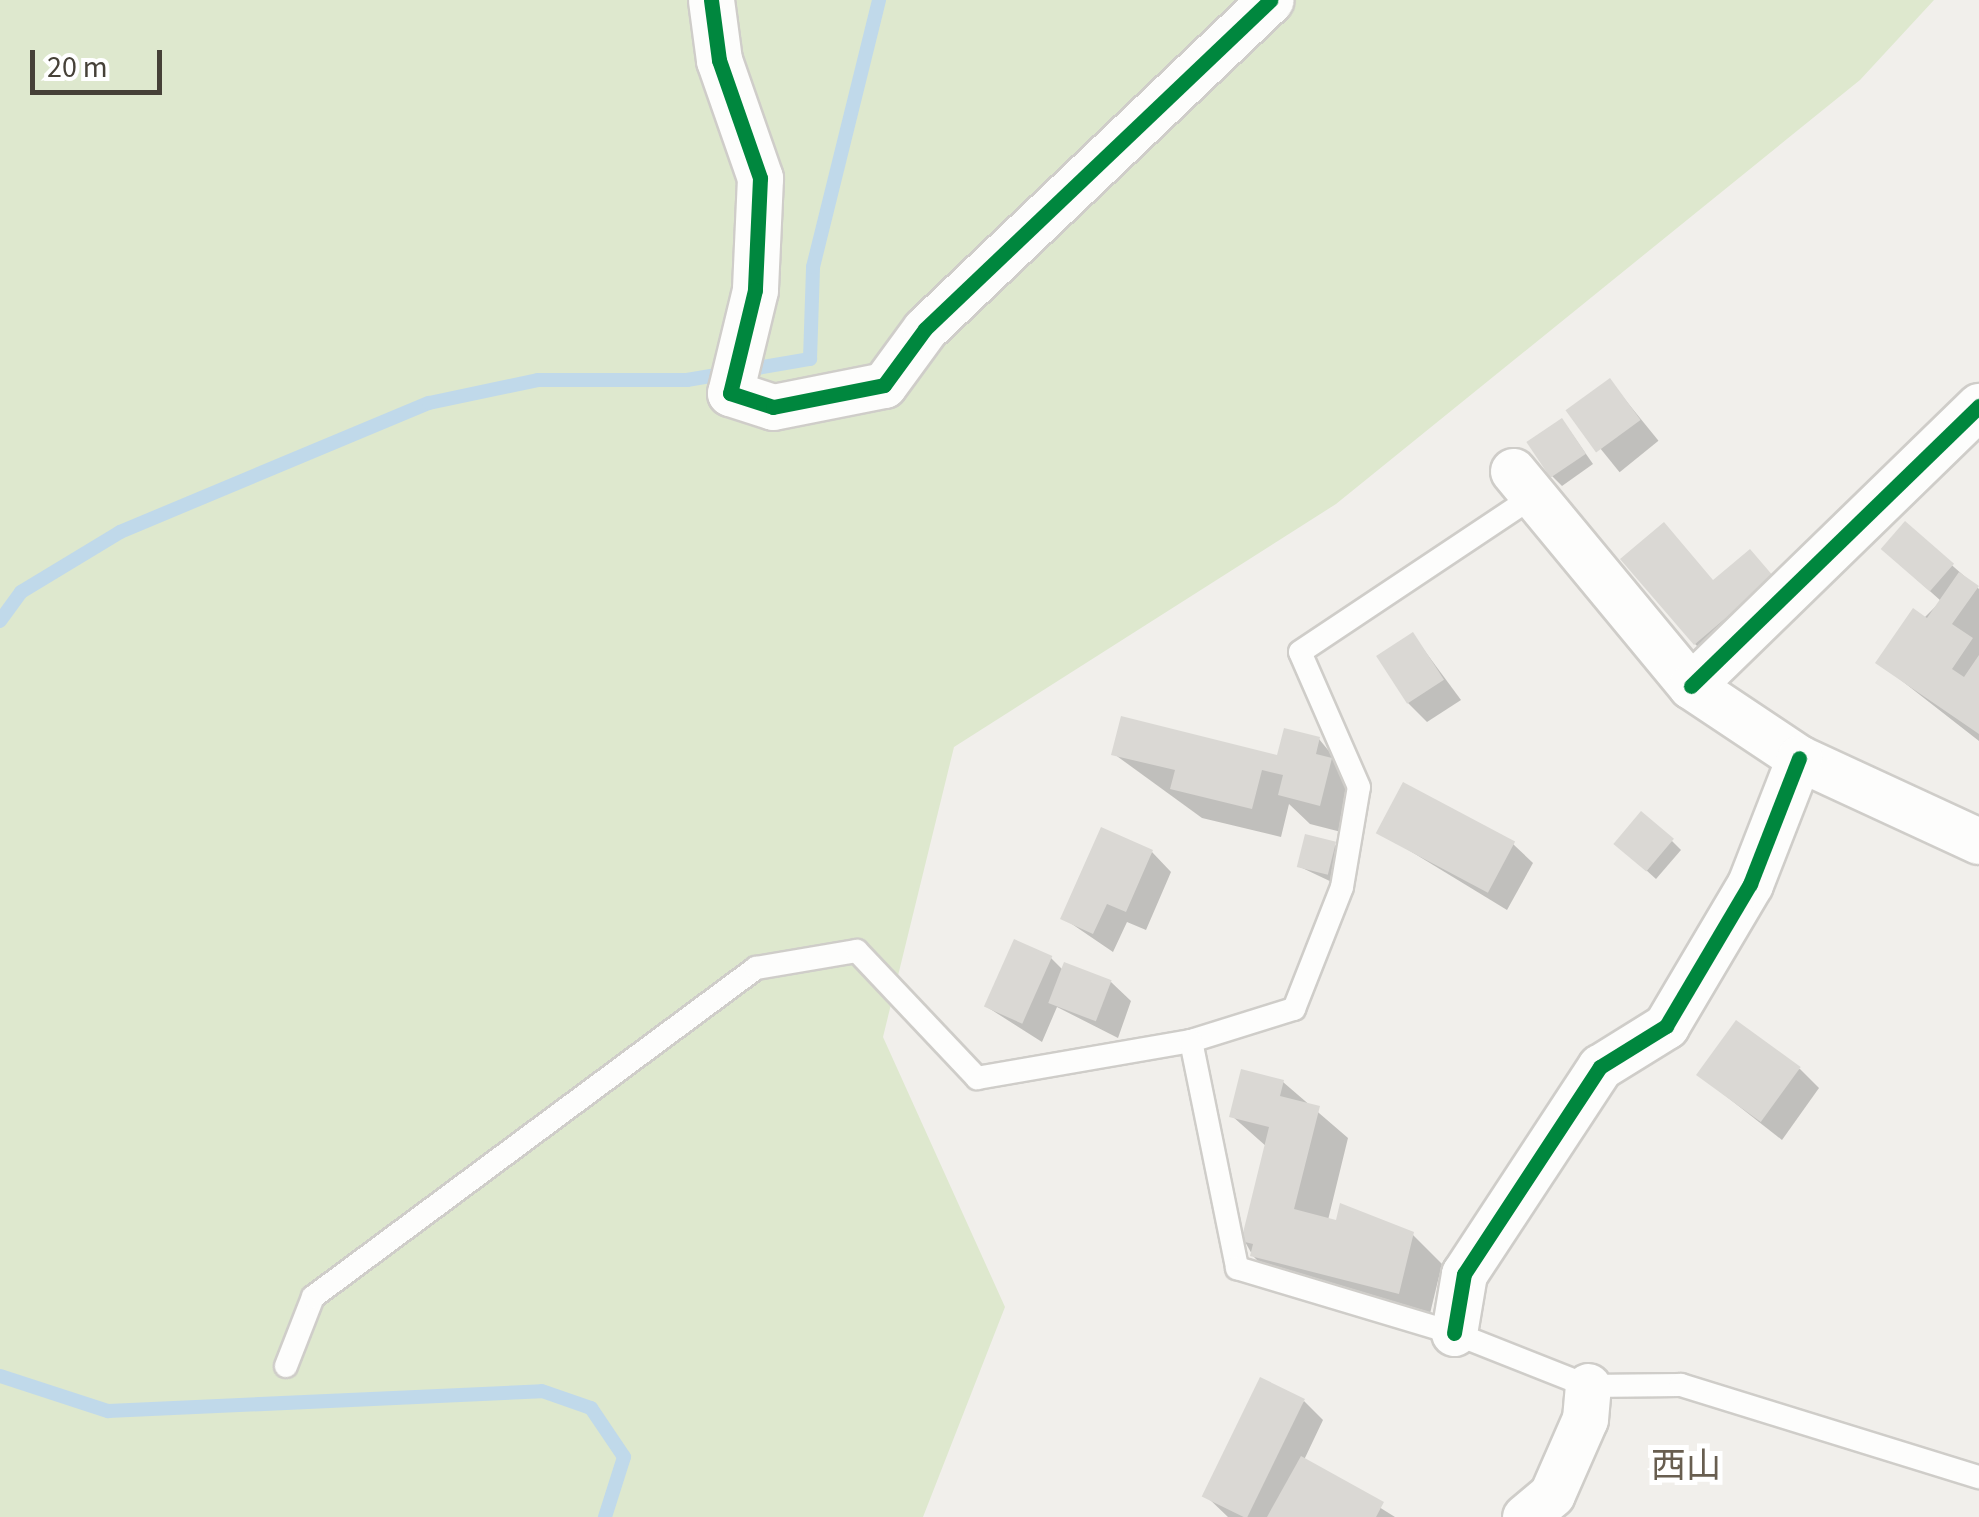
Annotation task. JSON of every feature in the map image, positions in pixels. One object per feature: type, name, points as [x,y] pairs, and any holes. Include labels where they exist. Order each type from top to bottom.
[{"type":"street","points":[[711,0],[719,60],[760,178],[754,290],[734,373],[774,407],[884,385],[925,329],[1270,0]]},
{"type":"street","points":[[1691,686],[1979,406]]},
{"type":"street","points":[[1523,484],[1691,686],[1799,758],[1979,841]]},
{"type":"street","points":[[1454,1333],[1464,1274],[1600,1067],[1666,1026],[1750,884],[1799,758]]},
{"type":"street","points":[[1525,1517],[1552,1494],[1585,1420],[1588,1386]]},
{"type":"lane","points":[[286,1366],[313,1297],[756,968],[857,951],[977,1078],[1191,1040],[1294,1009],[1342,887],[1360,787],[1300,652],[1523,484]]},
{"type":"lane","points":[[1191,1040],[1237,1268],[1454,1333],[1588,1386],[1681,1386],[1979,1476]]},
{"type":"green space","points":[[0,0],[1934,0],[1860,80],[1336,504],[954,747],[883,1037],[1005,1307],[923,1517],[0,1517]]},
{"type":"building","points":[[1610,378],[1641,420],[1596,452],[1566,410]]},
{"type":"building","points":[[1562,418],[1586,454],[1550,478],[1526,442]]},
{"type":"building","points":[[1905,521],[1954,564],[1930,592],[1881,549]]},
{"type":"building","points":[[1664,522],[1713,580],[1750,549],[1774,577],[1694,645],[1620,559]]},
{"type":"building","points":[[1959,572],[1979,586],[1952,624],[1973,638],[1952,669],[1964,677],[1979,655],[1979,734],[1875,663],[1913,608],[1927,618]]},
{"type":"building","points":[[1413,632],[1444,680],[1407,704],[1376,656]]},
{"type":"building","points":[[1121,716],[1277,755],[1284,728],[1320,737],[1316,754],[1332,758],[1320,806],[1278,795],[1283,775],[1262,770],[1252,809],[1170,789],[1175,770],[1111,755]]},
{"type":"building","points":[[1403,782],[1515,842],[1488,893],[1376,833]]},
{"type":"building","points":[[1641,811],[1674,839],[1646,872],[1613,844]]},
{"type":"building","points":[[1101,827],[1153,850],[1126,912],[1107,904],[1093,934],[1060,919]]},
{"type":"building","points":[[1305,834],[1336,842],[1328,875],[1297,867]]},
{"type":"building","points":[[1014,939],[1052,956],[1022,1024],[984,1007]]},
{"type":"building","points":[[1064,962],[1112,980],[1096,1021],[1048,1003]]},
{"type":"building","points":[[1736,1020],[1801,1067],[1761,1122],[1696,1075]]},
{"type":"building","points":[[1241,1069],[1284,1080],[1280,1096],[1320,1106],[1294,1209],[1336,1220],[1340,1203],[1414,1232],[1399,1294],[1250,1256],[1253,1244],[1241,1241],[1269,1127],[1229,1117]]},
{"type":"building","points":[[1260,1377],[1305,1399],[1247,1517],[1202,1497]]},
{"type":"building","points":[[1301,1456],[1384,1502],[1376,1517],[1267,1517]]},
{"type":"waterway","points":[[0,621],[21,592],[120,532],[429,403],[538,380],[687,380],[810,359],[813,267],[879,0]]},
{"type":"waterway","points":[[0,1376],[108,1411],[542,1391],[591,1408],[624,1457],[605,1517]]},
{"type":"cycle path","points":[[711,0],[719,60],[760,178],[755,290],[730,393],[773,407],[884,385],[925,329],[1270,0]]},
{"type":"cycle path","points":[[1691,686],[1979,406]]},
{"type":"cycle path","points":[[1454,1333],[1464,1274],[1600,1067],[1666,1026],[1750,884],[1799,758]]},
{"type":"district","name":"西山","points":[[1686,1466]]}]
